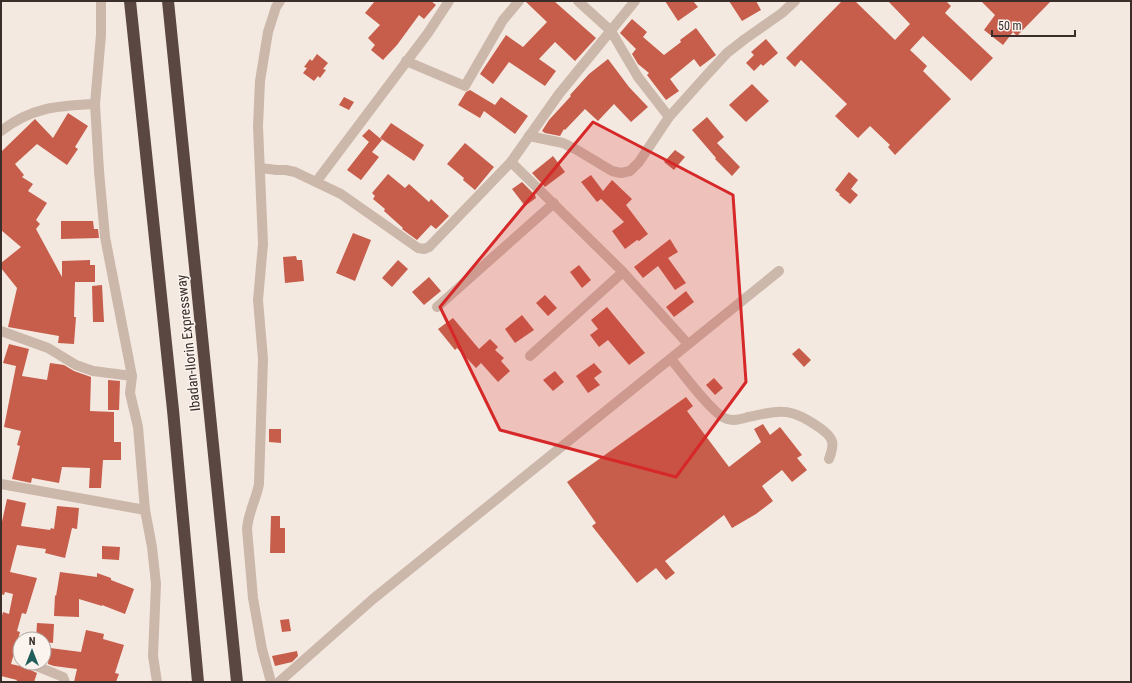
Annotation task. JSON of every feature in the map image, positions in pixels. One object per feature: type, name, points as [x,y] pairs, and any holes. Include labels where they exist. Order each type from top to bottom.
[{"type":"highway","name":"Ibadan-Ilorin Expressway","points":[[130,1],[174,418],[198,682]]},
{"type":"highway","name":"Ibadan-Ilorin Expressway","points":[[168,1],[237,682]]},
{"type":"street","points":[[101,1],[101,35],[96,104],[99,171],[105,236],[132,376],[130,393],[138,427],[145,510],[152,547],[156,584],[153,656],[157,682]]},
{"type":"street","points":[[271,682],[262,650],[253,598],[247,529],[248,518],[257,497],[259,484],[262,359],[258,300],[264,244],[258,126],[260,81],[268,32],[276,7],[280,1]]},
{"type":"street","points":[[316,182],[428,33],[449,1]]},
{"type":"street","points":[[406,61],[465,86],[503,20],[519,1]]},
{"type":"street","points":[[578,1],[611,31],[638,77],[669,117]]},
{"type":"street","points":[[260,168],[295,172],[340,194],[418,248],[424,249],[429,247],[511,162],[559,94],[635,1]]},
{"type":"street","points":[[529,136],[563,143],[612,171],[620,173],[630,171],[639,162],[669,117],[727,53],[782,14],[795,1]]},
{"type":"street","points":[[1,131],[13,122],[35,112],[59,106],[96,104]]},
{"type":"street","points":[[511,162],[623,272],[688,344]]},
{"type":"street","points":[[437,307],[554,203]]},
{"type":"street","points":[[278,682],[374,598],[779,271]]},
{"type":"street","points":[[530,356],[623,272]]},
{"type":"street","points":[[1,331],[48,348],[76,365],[87,369],[132,376]]},
{"type":"street","points":[[671,359],[716,413],[727,419],[739,419],[778,411],[792,413],[805,418],[823,431],[834,443],[834,448],[829,459]]},
{"type":"street","points":[[1,484],[145,510]]},
{"type":"street","points":[[48,671],[63,677],[65,682]]},
{"type":"highlighted area","points":[[593,122],[733,195],[746,382],[676,477],[500,430],[440,307]]},
{"type":"building","points":[[375,1],[431,1],[436,5],[424,19],[419,15],[397,45],[383,60],[371,50],[375,45],[368,38],[380,25],[365,13]]},
{"type":"building","points":[[525,1],[554,1],[596,38],[575,61],[555,42],[539,59],[556,71],[545,86],[509,62],[493,84],[480,74],[506,35],[523,47],[547,22]]},
{"type":"building","points":[[665,1],[693,1],[698,7],[678,21]]},
{"type":"building","points":[[729,1],[756,1],[761,10],[742,21]]},
{"type":"building","points":[[842,1],[855,1],[895,40],[910,24],[888,1],[946,1],[951,6],[945,13],[993,58],[971,81],[923,36],[910,50],[927,66],[923,71],[951,99],[895,155],[888,147],[890,145],[870,126],[858,138],[835,116],[847,104],[801,60],[795,67],[786,58]]},
{"type":"building","points":[[981,1],[1051,1],[1017,36],[1013,32],[1003,45],[984,30],[995,15]]},
{"type":"building","points":[[632,19],[647,32],[643,37],[664,55],[696,28],[716,55],[700,67],[694,59],[670,79],[679,91],[666,100],[647,75],[649,73],[638,64],[632,54],[636,49],[620,33]]},
{"type":"building","points":[[766,39],[778,53],[763,66],[761,64],[754,71],[746,63],[754,55],[751,52]]},
{"type":"building","points":[[317,54],[328,63],[323,69],[326,70],[320,78],[318,76],[314,81],[303,73],[307,68],[304,67],[310,59],[312,61]]},
{"type":"building","points":[[608,59],[629,87],[648,107],[631,122],[614,104],[598,121],[585,109],[565,130],[564,129],[560,136],[542,131],[549,120],[589,74]]},
{"type":"building","points":[[752,84],[769,101],[746,122],[729,105]]},
{"type":"building","points":[[470,90],[495,105],[501,97],[528,116],[515,134],[484,111],[480,118],[458,105],[466,92]]},
{"type":"building","points":[[344,97],[354,102],[349,110],[339,105]]},
{"type":"building","points":[[68,113],[88,126],[75,147],[78,149],[67,165],[37,144],[15,164],[24,175],[22,177],[33,184],[28,191],[47,203],[36,220],[40,224],[36,229],[62,277],[62,261],[90,260],[90,265],[95,265],[95,282],[75,282],[74,317],[76,317],[74,344],[58,343],[59,336],[8,327],[17,288],[1,268],[1,263],[21,247],[1,230],[1,152],[35,119],[53,138]]},
{"type":"building","points":[[707,117],[724,137],[717,143],[740,167],[732,176],[715,159],[716,158],[692,130]]},
{"type":"building","points":[[391,123],[424,145],[414,161],[380,138]]},
{"type":"building","points":[[369,129],[382,140],[372,152],[379,157],[361,180],[347,170],[369,142],[362,136]]},
{"type":"building","points":[[465,143],[494,167],[475,190],[463,180],[464,178],[447,164]]},
{"type":"building","points":[[675,150],[685,157],[674,170],[664,162]]},
{"type":"building","points":[[553,156],[565,172],[545,187],[532,173]]},
{"type":"building","points":[[849,172],[858,180],[851,189],[858,195],[850,204],[835,190]]},
{"type":"building","points":[[388,174],[405,188],[409,184],[429,202],[431,199],[449,216],[436,229],[431,225],[417,240],[402,229],[403,228],[384,211],[385,209],[373,199],[375,196],[372,193]]},
{"type":"building","points":[[591,175],[603,191],[612,180],[632,199],[626,205],[648,234],[625,249],[612,231],[624,222],[601,199],[597,202],[581,182]]},
{"type":"building","points":[[522,182],[535,195],[536,198],[525,206],[512,189]]},
{"type":"building","points":[[61,221],[93,221],[94,229],[98,229],[99,238],[61,239]]},
{"type":"building","points":[[353,233],[371,240],[355,281],[336,273]]},
{"type":"building","points":[[670,239],[678,252],[668,258],[686,283],[675,290],[658,266],[643,278],[634,267]]},
{"type":"building","points":[[296,256],[297,260],[302,260],[304,281],[285,283],[283,257]]},
{"type":"building","points":[[398,260],[408,269],[392,287],[382,278]]},
{"type":"building","points":[[579,265],[591,280],[582,288],[570,272]]},
{"type":"building","points":[[429,277],[441,291],[424,305],[412,292]]},
{"type":"building","points":[[102,285],[104,322],[93,322],[92,286]]},
{"type":"building","points":[[686,291],[694,302],[674,317],[666,307]]},
{"type":"building","points":[[545,295],[557,308],[548,316],[536,303]]},
{"type":"building","points":[[607,307],[645,353],[629,365],[608,340],[599,347],[590,335],[598,329],[591,320]]},
{"type":"building","points":[[522,315],[534,330],[515,343],[505,329]]},
{"type":"building","points":[[453,318],[479,349],[490,339],[498,347],[495,350],[504,358],[501,361],[510,371],[498,382],[481,363],[476,368],[457,348],[455,350],[438,329]]},
{"type":"building","points":[[9,344],[29,349],[22,376],[47,380],[50,363],[64,365],[74,371],[91,377],[90,411],[114,412],[114,442],[121,442],[121,460],[103,460],[101,488],[89,488],[90,468],[62,467],[59,483],[32,478],[31,483],[12,479],[20,446],[17,445],[21,431],[4,427],[16,366],[3,363]]},
{"type":"building","points":[[799,348],[811,360],[804,367],[792,354]]},
{"type":"building","points":[[594,363],[602,372],[594,378],[600,385],[588,393],[576,376]]},
{"type":"building","points":[[555,371],[564,382],[553,391],[543,380]]},
{"type":"building","points":[[714,378],[723,388],[715,395],[706,385]]},
{"type":"building","points":[[108,380],[120,381],[119,410],[108,410]]},
{"type":"building","points":[[686,397],[693,406],[687,411],[729,467],[761,442],[754,429],[763,424],[770,435],[780,427],[802,455],[797,458],[807,470],[792,482],[782,470],[762,486],[773,501],[756,514],[732,528],[724,515],[665,561],[675,573],[666,580],[656,568],[637,583],[592,526],[596,523],[567,482]]},
{"type":"building","points":[[269,429],[281,429],[281,443],[269,442]]},
{"type":"building","points":[[7,499],[26,503],[21,526],[50,530],[51,528],[54,529],[57,506],[79,508],[77,529],[72,528],[65,558],[45,553],[46,549],[17,545],[10,572],[37,578],[26,614],[22,613],[17,631],[12,631],[11,664],[12,671],[33,671],[37,673],[34,682],[16,682],[17,680],[1,676],[1,619],[3,612],[9,614],[13,594],[5,592],[4,595],[1,594],[1,526]]},
{"type":"building","points":[[271,516],[280,516],[280,528],[285,528],[285,553],[270,553]]},
{"type":"building","points":[[102,546],[120,547],[119,560],[102,559]]},
{"type":"building","points":[[60,572],[97,577],[97,573],[134,589],[125,614],[102,605],[79,599],[79,617],[54,616],[55,595],[56,596]]},
{"type":"building","points":[[289,619],[291,631],[282,632],[280,620]]},
{"type":"building","points":[[37,623],[54,624],[53,643],[52,631],[36,631]]},
{"type":"building","points":[[86,630],[104,634],[103,639],[124,645],[115,673],[119,674],[116,682],[74,682],[77,669],[52,665],[52,648],[81,652]]},
{"type":"building","points":[[297,651],[298,656],[292,662],[275,666],[272,656]]}]
